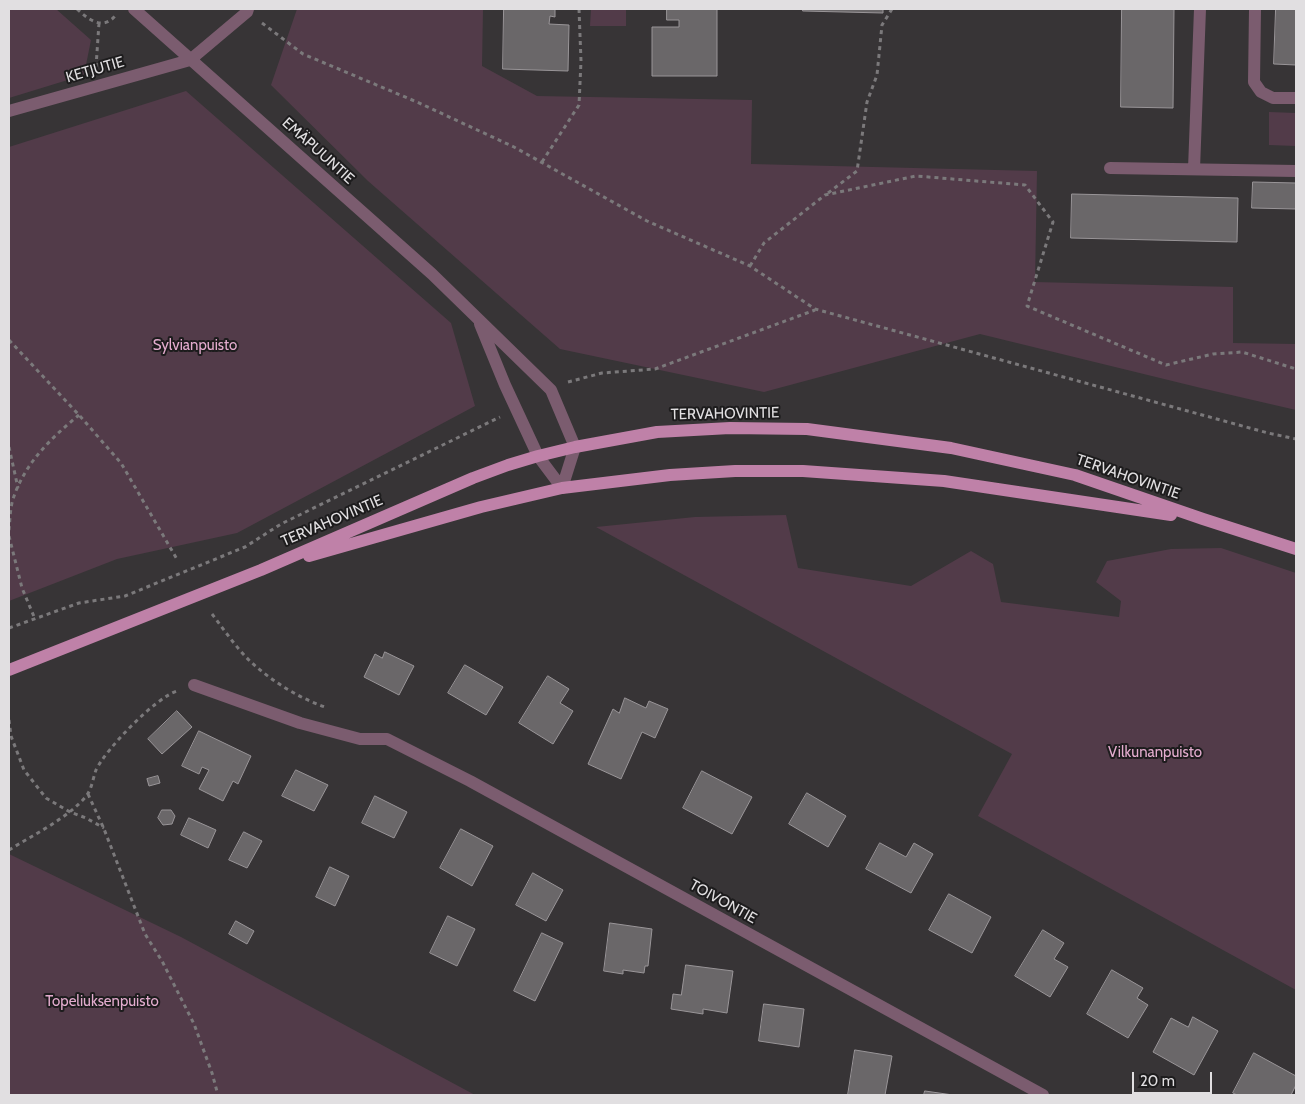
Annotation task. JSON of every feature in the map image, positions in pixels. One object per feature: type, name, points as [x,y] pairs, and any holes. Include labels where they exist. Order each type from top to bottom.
[{"type":"main road","name":"TERVAHOVINTIE","points":[[9,670],[261,570],[473,478],[508,465],[575,447],[657,432],[730,428],[807,429],[951,448],[1076,475],[1296,549]]},
{"type":"main road","name":"TERVAHOVINTIE","points":[[261,570],[481,507],[562,488],[670,476],[735,472],[803,471],[944,481],[1203,519]]},
{"type":"street","name":"EMÄPUUNTIE","points":[[134,9],[432,274],[552,390],[575,447]]},
{"type":"street","points":[[1194,169],[1200,9]]},
{"type":"street","points":[[1255,9],[1254,82],[1261,92],[1273,98],[1296,98]]},
{"type":"street","points":[[190,60],[248,10]]},
{"type":"street","name":"KETJUTIE","points":[[9,111],[190,60]]},
{"type":"street","points":[[1110,168],[1296,171]]},
{"type":"street","name":"EMÄPUUNTIE","points":[[478,319],[505,385],[538,456],[562,488]]},
{"type":"street","points":[[562,488],[575,447]]},
{"type":"street","name":"TOIVONTIE","points":[[194,685],[300,723],[360,739],[387,739],[479,786],[1043,1095]]},
{"type":"path","points":[[77,9],[88,18],[99,23],[107,23],[118,14]]},
{"type":"path","points":[[542,162],[579,105],[581,61],[580,9]]},
{"type":"path","points":[[750,266],[764,243],[857,171],[867,102],[877,75],[882,25],[892,9]]},
{"type":"path","points":[[248,10],[303,54],[417,102],[514,147],[647,221],[750,266],[815,310],[1296,439]]},
{"type":"path","points":[[95,87],[99,23]]},
{"type":"path","points":[[826,194],[916,176],[1025,185],[1053,222],[1027,306],[1166,365],[1213,354],[1242,352],[1296,369]]},
{"type":"path","points":[[564,383],[602,373],[655,368],[815,310]]},
{"type":"path","points":[[9,340],[121,463],[178,561]]},
{"type":"path","points":[[9,530],[13,500],[28,467],[55,436],[79,415]]},
{"type":"path","points":[[9,628],[79,603],[125,596],[245,547],[281,524],[502,416]]},
{"type":"path","points":[[9,447],[18,489]]},
{"type":"path","points":[[9,536],[10,551],[22,588],[35,619]]},
{"type":"path","points":[[212,614],[232,641],[251,662],[279,684],[314,703],[333,710]]},
{"type":"path","points":[[9,850],[70,812],[88,794],[96,769],[117,740],[154,704],[173,692],[194,685]]},
{"type":"path","points":[[9,720],[11,736],[24,770],[46,798],[104,829]]},
{"type":"path","points":[[88,794],[104,829],[145,934],[162,961],[194,1024],[218,1095]]},
{"type":"green space","points":[[9,9],[56,9],[91,40],[84,75],[9,98]]},
{"type":"green space","points":[[297,9],[483,9],[482,66],[537,96],[752,100],[751,164],[1037,171],[1035,282],[1233,287],[1233,343],[1296,344],[1296,410],[980,334],[764,392],[560,349],[368,181],[271,85]]},
{"type":"green space","points":[[591,9],[626,9],[626,26],[590,26]]},
{"type":"green space","name":"Sylvianpuisto","points":[[186,91],[451,323],[475,406],[237,533],[117,559],[9,601],[9,147]]},
{"type":"green space","points":[[1269,112],[1296,113],[1296,146],[1269,145]]},
{"type":"green space","name":"Vilkunanpuisto","points":[[786,515],[798,568],[911,586],[971,551],[993,564],[1001,602],[1119,617],[1121,601],[1096,582],[1107,561],[1171,549],[1221,548],[1296,573],[1296,990],[978,816],[1012,754],[596,527],[695,517]]},
{"type":"green space","name":"Topeliuksenpuisto","points":[[9,854],[181,937],[475,1095],[9,1095]]},
{"type":"building","points":[[504,9],[555,9],[555,17],[550,16],[549,24],[569,25],[568,71],[503,69]]},
{"type":"building","points":[[667,9],[717,9],[717,76],[652,76],[652,27],[679,27],[679,20],[667,20]]},
{"type":"building","points":[[803,9],[883,9],[883,13],[803,11]]},
{"type":"building","points":[[1122,9],[1174,9],[1173,108],[1121,107]]},
{"type":"building","points":[[1276,9],[1296,9],[1296,65],[1274,64]]},
{"type":"building","points":[[1253,182],[1296,183],[1296,209],[1252,208]]},
{"type":"building","points":[[1072,194],[1238,198],[1237,242],[1071,238]]},
{"type":"building","points":[[385,652],[414,666],[399,695],[364,677],[375,654],[382,658]]},
{"type":"building","points":[[465,665],[503,687],[486,715],[448,693]]},
{"type":"building","points":[[548,676],[569,689],[560,703],[573,711],[553,744],[519,723]]},
{"type":"building","points":[[625,698],[646,708],[649,701],[668,709],[655,738],[642,732],[621,779],[588,764],[613,709],[619,713]]},
{"type":"building","points":[[177,711],[192,727],[162,754],[148,739]]},
{"type":"building","points":[[199,731],[251,756],[238,784],[233,781],[223,801],[199,789],[209,770],[202,767],[199,774],[182,766]]},
{"type":"building","points":[[296,770],[328,785],[314,811],[282,796]]},
{"type":"building","points":[[702,771],[752,797],[732,834],[683,808]]},
{"type":"building","points":[[158,776],[160,783],[149,786],[147,779]]},
{"type":"building","points":[[807,793],[846,816],[828,847],[789,824]]},
{"type":"building","points":[[375,796],[407,812],[394,838],[362,823]]},
{"type":"building","points":[[162,810],[171,810],[175,816],[172,824],[163,825],[158,818]]},
{"type":"building","points":[[189,818],[216,830],[208,848],[181,835]]},
{"type":"building","points":[[461,829],[493,846],[472,886],[440,868]]},
{"type":"building","points":[[244,832],[262,841],[247,868],[229,860]]},
{"type":"building","points":[[880,843],[906,857],[914,843],[933,854],[911,893],[866,869]]},
{"type":"building","points":[[330,867],[349,876],[335,906],[316,897]]},
{"type":"building","points":[[533,873],[563,890],[546,921],[516,905]]},
{"type":"building","points":[[949,894],[991,917],[972,953],[929,930]]},
{"type":"building","points":[[448,916],[475,929],[457,966],[430,953]]},
{"type":"building","points":[[236,921],[254,931],[247,944],[229,934]]},
{"type":"building","points":[[610,923],[652,929],[648,966],[645,966],[644,973],[623,970],[623,974],[604,971]]},
{"type":"building","points":[[1043,930],[1064,943],[1054,959],[1068,967],[1050,997],[1015,976]]},
{"type":"building","points":[[542,933],[563,943],[535,1001],[514,991]]},
{"type":"building","points":[[686,965],[733,971],[727,1013],[703,1009],[703,1014],[671,1009],[673,994],[681,995]]},
{"type":"building","points":[[1112,970],[1143,988],[1137,998],[1148,1005],[1128,1038],[1087,1014]]},
{"type":"building","points":[[764,1004],[804,1009],[799,1047],[759,1041]]},
{"type":"building","points":[[1193,1017],[1218,1031],[1194,1075],[1153,1052],[1171,1018],[1188,1027]]},
{"type":"building","points":[[855,1050],[892,1056],[885,1095],[848,1095]]},
{"type":"building","points":[[1254,1053],[1296,1076],[1296,1085],[1291,1095],[1237,1095],[1233,1093]]},
{"type":"building","points":[[925,1091],[953,1095],[924,1095]]}]
